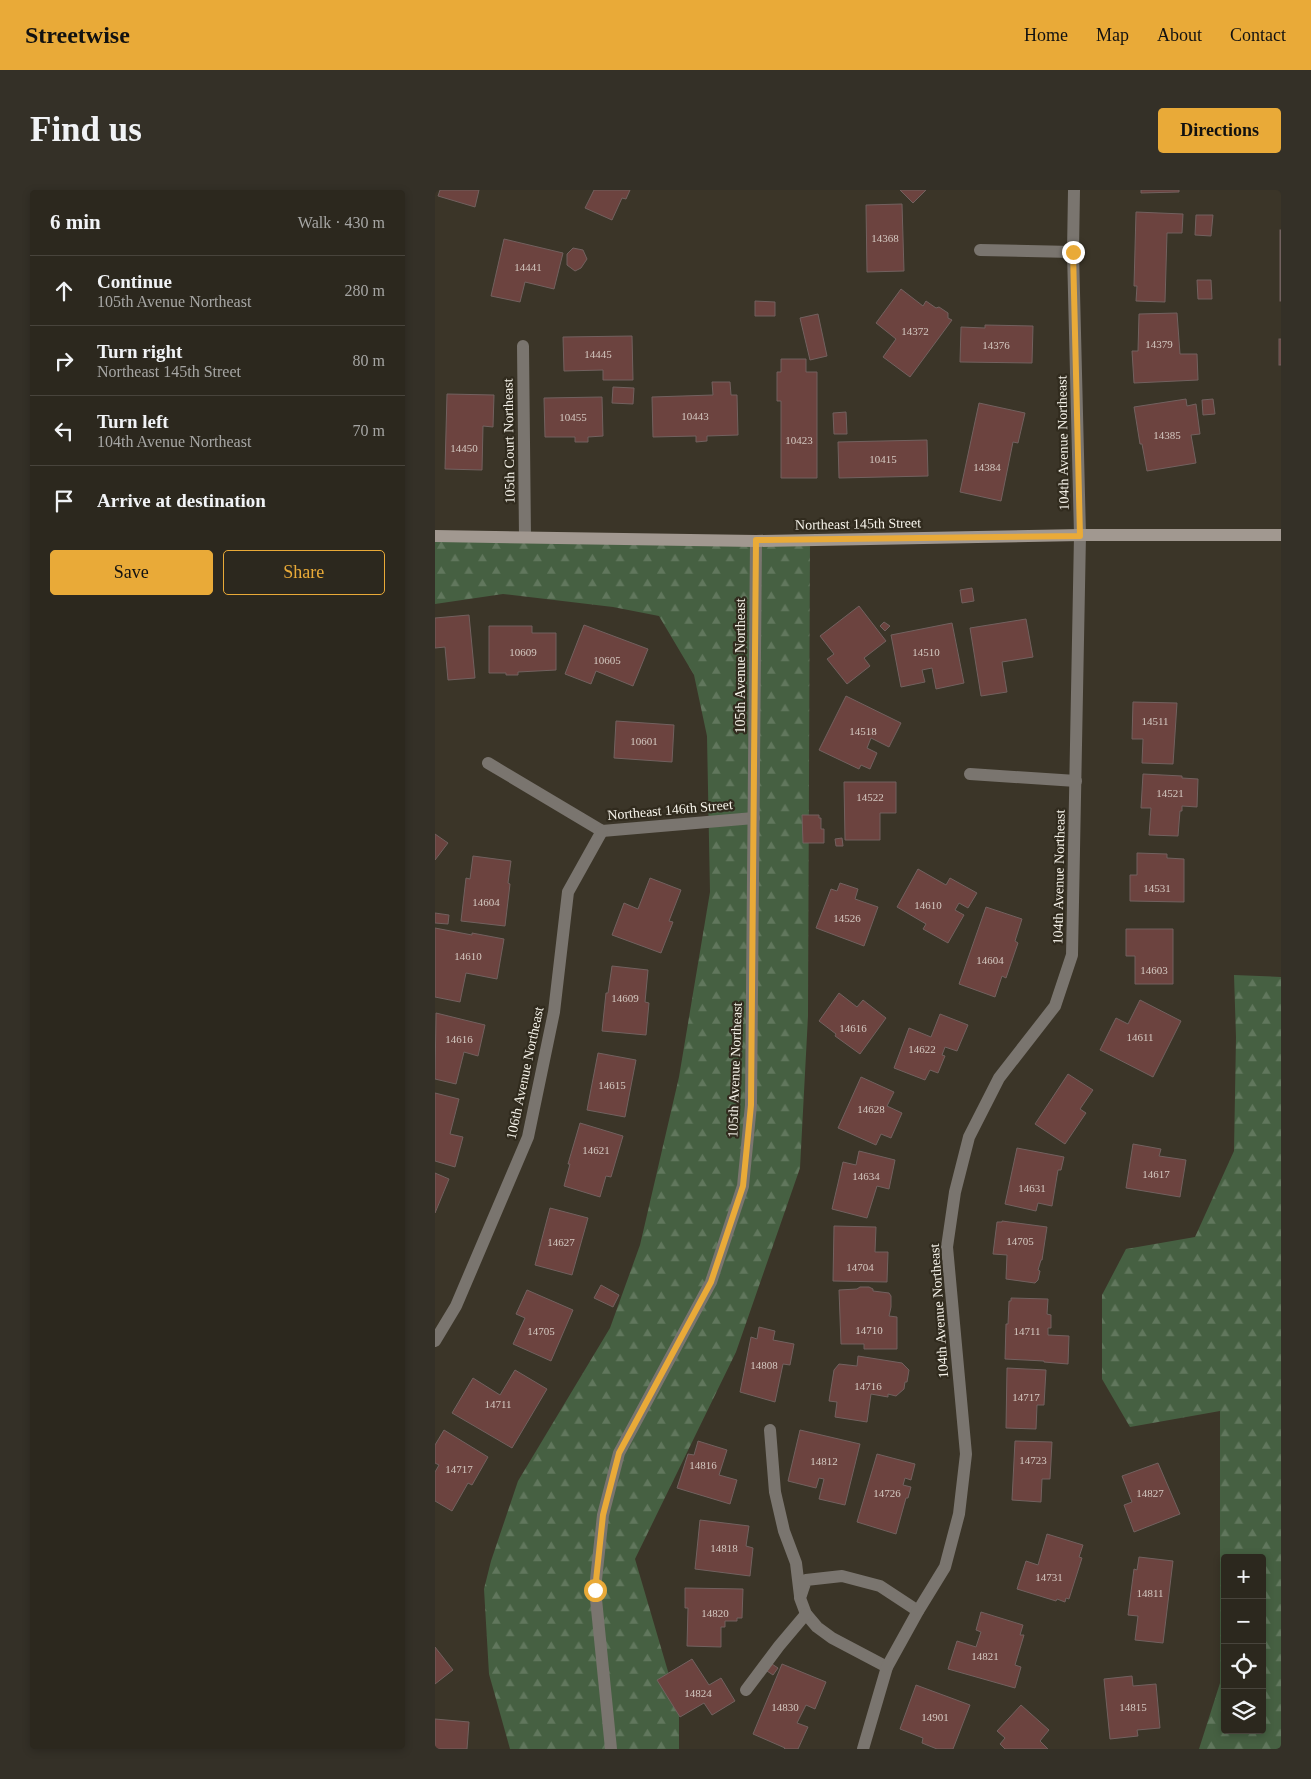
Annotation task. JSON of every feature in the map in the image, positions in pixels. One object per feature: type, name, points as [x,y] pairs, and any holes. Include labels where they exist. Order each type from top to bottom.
[{"type":"street","name":"104th Avenue Northeast","points":[[863,1749],[887,1667],[945,1567],[959,1514],[966,1454],[947,1246],[955,1192],[969,1137],[999,1078],[1055,1006],[1072,955],[1080,536],[1073,190]]},
{"type":"street","points":[[980,250],[1073,252]]},
{"type":"street","name":"105th Court Northeast","points":[[523,346],[525,537]]},
{"type":"street","name":"Northeast 145th Street","points":[[435,536],[756,540],[1281,535]]},
{"type":"street","name":"105th Avenue Northeast","points":[[611,1749],[595,1590],[603,1515],[619,1453],[711,1282],[743,1186],[751,1105],[756,540]]},
{"type":"street","name":"Northeast 146th Street","points":[[488,763],[602,831],[754,818]]},
{"type":"street","points":[[970,774],[1075,781]]},
{"type":"street","name":"106th Avenue Northeast","points":[[435,1342],[456,1306],[528,1138],[554,1012],[568,892],[602,831]]},
{"type":"street","points":[[770,1430],[775,1492],[784,1531],[796,1564],[800,1598],[806,1614],[832,1638],[851,1646],[887,1667]]},
{"type":"street","points":[[800,1598],[807,1580],[842,1576],[880,1586],[918,1611]]},
{"type":"street","points":[[746,1690],[806,1614]]},
{"type":"green space","points":[[435,536],[810,540],[808,1016],[800,1168],[736,1352],[635,1559],[679,1709],[679,1749],[510,1749],[489,1674],[484,1589],[491,1561],[518,1481],[610,1328],[640,1245],[679,1077],[710,892],[707,736],[694,675],[659,616],[613,607],[503,594],[435,604]]},
{"type":"green space","points":[[1234,975],[1281,977],[1281,1749],[1199,1749],[1220,1683],[1220,1411],[1130,1427],[1102,1379],[1102,1295],[1126,1249],[1195,1237],[1234,1151],[1236,1037]]},
{"type":"building","points":[[440,190],[479,190],[475,207],[438,196]]},
{"type":"building","points":[[594,190],[630,190],[626,199],[622,198],[612,220],[585,208]]},
{"type":"building","points":[[900,190],[926,190],[913,203]]},
{"type":"building","points":[[1141,190],[1179,190],[1179,192],[1141,193]]},
{"type":"building","points":[[902,204],[904,271],[867,272],[866,205]]},
{"type":"building","points":[[1136,212],[1183,214],[1182,233],[1167,233],[1165,302],[1136,301],[1137,286],[1134,286]]},
{"type":"building","points":[[1196,215],[1213,215],[1211,236],[1195,235]]},
{"type":"building","points":[[1281,230],[1281,301],[1280,301]]},
{"type":"building","points":[[504,239],[563,253],[554,289],[525,282],[520,302],[491,296]]},
{"type":"building","points":[[573,248],[583,250],[587,259],[581,268],[575,271],[567,265],[567,254]]},
{"type":"building","points":[[1197,280],[1211,280],[1212,299],[1198,299]]},
{"type":"building","points":[[901,289],[923,306],[926,301],[936,308],[939,307],[948,313],[948,318],[952,320],[910,377],[883,357],[896,339],[876,323]]},
{"type":"building","points":[[755,301],[775,302],[775,316],[755,316]]},
{"type":"building","points":[[1177,313],[1180,354],[1197,354],[1198,380],[1134,383],[1132,351],[1138,351],[1139,314]]},
{"type":"building","points":[[818,314],[827,356],[810,360],[800,318]]},
{"type":"building","points":[[985,325],[1033,326],[1032,363],[960,362],[961,327],[985,328]]},
{"type":"building","points":[[632,336],[633,380],[603,380],[603,370],[564,371],[563,337]]},
{"type":"building","points":[[1279,339],[1281,339],[1281,365],[1279,365]]},
{"type":"building","points":[[781,359],[806,359],[806,372],[817,372],[817,478],[781,478],[781,401],[777,401],[777,372],[781,372]]},
{"type":"building","points":[[712,382],[730,382],[731,395],[737,395],[738,435],[707,436],[707,441],[696,442],[696,436],[653,437],[652,397],[713,395]]},
{"type":"building","points":[[613,387],[634,388],[633,404],[612,403]]},
{"type":"building","points":[[447,394],[494,395],[493,427],[483,426],[482,470],[445,469]]},
{"type":"building","points":[[602,397],[603,436],[588,437],[588,442],[575,442],[575,437],[545,437],[544,398]]},
{"type":"building","points":[[1186,399],[1187,406],[1196,404],[1200,434],[1191,435],[1196,463],[1147,471],[1134,407]]},
{"type":"building","points":[[1213,399],[1215,414],[1203,415],[1202,400]]},
{"type":"building","points":[[979,403],[1025,413],[1018,443],[1013,442],[1001,501],[960,492]]},
{"type":"building","points":[[846,412],[847,434],[834,434],[833,413]]},
{"type":"building","points":[[927,440],[928,476],[839,478],[838,442]]},
{"type":"building","points":[[972,588],[974,601],[962,603],[960,590]]},
{"type":"building","points":[[859,606],[886,641],[864,658],[870,666],[847,684],[827,659],[834,654],[820,636]]},
{"type":"building","points":[[469,615],[475,678],[448,680],[445,647],[435,648],[435,618]]},
{"type":"building","points":[[1026,619],[1033,657],[1002,662],[1007,692],[981,696],[970,628]]},
{"type":"building","points":[[884,622],[890,626],[885,631],[880,626]]},
{"type":"building","points":[[952,623],[964,683],[936,689],[932,668],[922,670],[925,682],[901,687],[891,635]]},
{"type":"building","points":[[584,625],[648,649],[633,686],[596,671],[591,684],[565,674]]},
{"type":"building","points":[[489,626],[532,626],[532,633],[556,633],[556,670],[518,672],[518,675],[489,673]]},
{"type":"building","points":[[846,696],[901,723],[889,747],[871,738],[867,748],[877,753],[870,769],[861,765],[859,769],[819,750]]},
{"type":"building","points":[[1133,702],[1177,703],[1173,764],[1142,763],[1143,739],[1132,739]]},
{"type":"building","points":[[616,721],[674,725],[672,762],[614,758]]},
{"type":"building","points":[[1143,774],[1182,776],[1182,778],[1198,779],[1197,807],[1182,806],[1178,836],[1149,835],[1151,808],[1141,808]]},
{"type":"building","points":[[844,782],[896,782],[896,813],[880,813],[880,840],[845,840]]},
{"type":"building","points":[[802,815],[819,815],[819,818],[821,818],[821,829],[824,829],[824,843],[803,843]]},
{"type":"building","points":[[435,834],[448,843],[435,860]]},
{"type":"building","points":[[842,838],[843,846],[836,846],[835,839]]},
{"type":"building","points":[[1137,853],[1167,854],[1167,858],[1184,859],[1184,902],[1130,901],[1130,875],[1137,875]]},
{"type":"building","points":[[473,856],[511,861],[505,926],[461,921],[466,878],[470,879]]},
{"type":"building","points":[[918,869],[946,885],[950,878],[977,893],[968,908],[959,903],[955,910],[964,915],[948,943],[923,929],[926,924],[897,907]]},
{"type":"building","points":[[650,878],[681,890],[669,921],[673,922],[661,953],[612,935],[624,903],[638,909]]},
{"type":"building","points":[[840,883],[858,889],[855,899],[878,907],[864,946],[816,928],[831,889],[837,891]]},
{"type":"building","points":[[986,907],[1022,919],[1015,941],[1018,943],[1006,978],[1002,976],[995,997],[959,984]]},
{"type":"building","points":[[435,913],[449,915],[448,924],[435,923]]},
{"type":"building","points":[[435,928],[504,939],[497,979],[466,973],[460,1002],[435,997]]},
{"type":"building","points":[[1126,929],[1173,929],[1173,984],[1135,984],[1135,956],[1126,956]]},
{"type":"building","points":[[612,966],[648,970],[645,1002],[649,1003],[646,1035],[602,1031],[606,993],[608,993]]},
{"type":"building","points":[[839,993],[857,1007],[863,1000],[886,1018],[860,1054],[835,1036],[836,1034],[819,1021]]},
{"type":"building","points":[[1140,1000],[1181,1021],[1153,1077],[1100,1050],[1116,1018],[1128,1024]]},
{"type":"building","points":[[436,1013],[485,1025],[478,1056],[464,1052],[456,1084],[435,1079]]},
{"type":"building","points":[[940,1014],[968,1025],[957,1051],[945,1047],[942,1055],[945,1056],[938,1073],[930,1070],[925,1080],[894,1068],[909,1028],[931,1037]]},
{"type":"building","points":[[598,1053],[636,1060],[625,1117],[587,1110]]},
{"type":"building","points":[[1068,1074],[1093,1090],[1080,1109],[1086,1113],[1065,1144],[1035,1124]]},
{"type":"building","points":[[861,1077],[894,1092],[887,1106],[902,1113],[891,1138],[881,1134],[876,1145],[838,1128]]},
{"type":"building","points":[[435,1093],[459,1099],[450,1134],[463,1137],[455,1167],[435,1161]]},
{"type":"building","points":[[580,1123],[623,1136],[611,1177],[606,1176],[600,1197],[564,1186],[570,1164],[568,1164]]},
{"type":"building","points":[[1133,1144],[1161,1149],[1159,1156],[1186,1160],[1180,1197],[1126,1188]]},
{"type":"building","points":[[1017,1148],[1064,1157],[1061,1170],[1058,1170],[1052,1206],[1038,1203],[1036,1211],[1005,1204]]},
{"type":"building","points":[[859,1151],[895,1160],[889,1189],[877,1186],[867,1218],[832,1209],[843,1162],[856,1165]]},
{"type":"building","points":[[435,1173],[449,1179],[435,1213]]},
{"type":"building","points":[[550,1208],[588,1218],[572,1275],[535,1265]]},
{"type":"building","points":[[997,1222],[1047,1227],[1042,1260],[1038,1270],[1040,1271],[1038,1280],[1035,1283],[1006,1279],[1007,1255],[993,1254]]},
{"type":"building","points":[[834,1226],[876,1227],[875,1252],[888,1252],[887,1282],[833,1281]]},
{"type":"building","points":[[601,1285],[619,1295],[613,1307],[594,1298]]},
{"type":"building","points":[[869,1287],[873,1291],[889,1293],[891,1296],[889,1316],[897,1317],[897,1349],[864,1349],[864,1344],[841,1344],[839,1290],[857,1289]]},
{"type":"building","points":[[527,1290],[573,1310],[551,1361],[513,1344],[525,1318],[516,1314]]},
{"type":"building","points":[[1011,1298],[1048,1299],[1047,1314],[1051,1315],[1051,1328],[1048,1328],[1048,1335],[1069,1336],[1068,1364],[1005,1359],[1006,1324],[1008,1324],[1009,1301],[1011,1301]]},
{"type":"building","points":[[759,1327],[775,1331],[773,1340],[794,1344],[790,1365],[783,1364],[775,1402],[740,1392],[751,1337],[757,1339]]},
{"type":"building","points":[[858,1356],[902,1363],[909,1370],[904,1389],[896,1396],[888,1394],[888,1397],[871,1394],[867,1422],[835,1417],[837,1402],[829,1401],[834,1370],[839,1364],[857,1366]]},
{"type":"building","points":[[1007,1368],[1046,1370],[1044,1405],[1037,1405],[1036,1429],[1006,1428]]},
{"type":"building","points":[[515,1370],[547,1389],[512,1448],[452,1413],[473,1378],[500,1395]]},
{"type":"building","points":[[444,1430],[488,1457],[472,1485],[468,1483],[452,1511],[435,1501],[435,1472],[439,1465],[435,1463],[435,1445]]},
{"type":"building","points":[[800,1430],[860,1444],[845,1505],[819,1499],[824,1479],[819,1478],[816,1488],[788,1481]]},
{"type":"building","points":[[698,1441],[727,1450],[719,1475],[737,1480],[730,1504],[677,1488],[688,1454],[694,1455]]},
{"type":"building","points":[[1015,1441],[1052,1442],[1050,1479],[1042,1479],[1041,1502],[1012,1500]]},
{"type":"building","points":[[877,1454],[915,1464],[911,1480],[905,1478],[903,1485],[911,1487],[896,1534],[857,1522]]},
{"type":"building","points":[[1158,1463],[1180,1514],[1134,1532],[1124,1505],[1132,1502],[1122,1476]]},
{"type":"building","points":[[700,1520],[749,1526],[746,1546],[753,1548],[750,1576],[695,1569]]},
{"type":"building","points":[[1047,1534],[1083,1545],[1079,1557],[1082,1558],[1069,1599],[1066,1598],[1065,1602],[1017,1589],[1026,1561],[1038,1565]]},
{"type":"building","points":[[1139,1557],[1173,1561],[1163,1643],[1135,1640],[1138,1616],[1128,1615],[1134,1569],[1137,1570]]},
{"type":"building","points":[[685,1588],[743,1589],[742,1618],[737,1618],[737,1621],[725,1621],[725,1627],[721,1627],[721,1647],[687,1646],[688,1608],[685,1608]]},
{"type":"building","points":[[981,1612],[1023,1625],[1020,1635],[1024,1635],[1015,1665],[1021,1667],[1015,1688],[948,1669],[957,1641],[976,1647],[981,1632],[976,1630]]},
{"type":"building","points":[[435,1647],[453,1670],[435,1684]]},
{"type":"building","points":[[692,1659],[709,1685],[721,1678],[735,1701],[712,1715],[704,1703],[680,1717],[657,1680]]},
{"type":"building","points":[[772,1664],[778,1668],[773,1675],[767,1671]]},
{"type":"building","points":[[782,1664],[826,1682],[815,1709],[806,1705],[797,1723],[808,1727],[798,1749],[784,1749],[753,1734]]},
{"type":"building","points":[[1132,1676],[1133,1686],[1156,1684],[1160,1728],[1137,1730],[1138,1736],[1110,1739],[1104,1679]]},
{"type":"building","points":[[916,1685],[970,1705],[953,1749],[937,1749],[922,1743],[923,1738],[900,1729]]},
{"type":"building","points":[[1021,1705],[1049,1730],[1040,1741],[1048,1749],[1005,1749],[1000,1744],[1005,1738],[997,1731]]},
{"type":"building","points":[[435,1719],[469,1722],[467,1749],[435,1749]]},
{"type":"route","points":[[595,1590],[603,1515],[619,1453],[711,1282],[743,1186],[751,1105],[756,540],[1080,536],[1073,252]]}]
